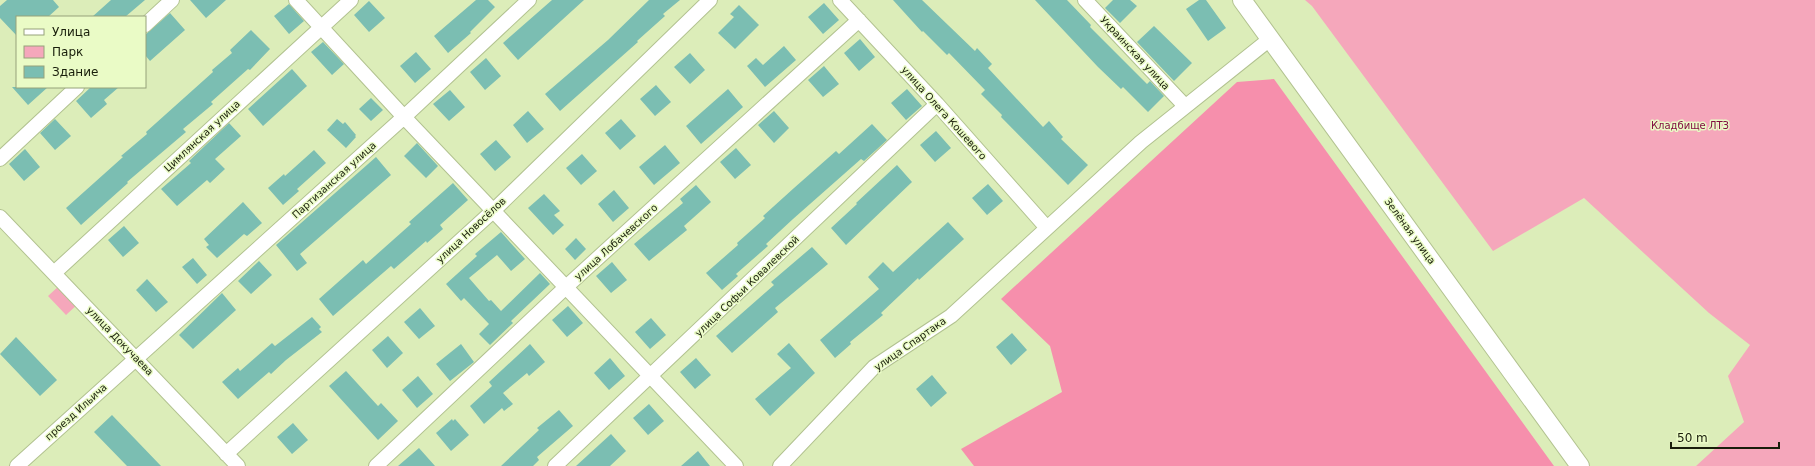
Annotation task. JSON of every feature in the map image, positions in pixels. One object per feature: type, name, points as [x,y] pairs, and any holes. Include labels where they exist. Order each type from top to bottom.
[{"type":"street","points":[[146,23],[172,0]]},
{"type":"street","points":[[296,0],[404,117],[736,466]]},
{"type":"street","name":"Цимлянская улица","points":[[54,273],[351,0]]},
{"type":"street","name":"Партизанская улица","points":[[136,357],[404,117],[529,0]]},
{"type":"street","name":"улица Новосёлов","points":[[226,454],[493,211],[710,0]]},
{"type":"street","name":"улица Олега Кошевого","points":[[840,0],[937,104],[1047,228]]},
{"type":"street","name":"Украинская улица","points":[[1085,0],[1186,106]]},
{"type":"street","name":"Зелёная улица","points":[[1242,0],[1579,464]]},
{"type":"street","name":"улица Лобачевского","points":[[376,466],[566,287],[859,20]]},
{"type":"street","name":"улица Спартака","points":[[780,466],[874,367],[951,316],[1141,142],[1270,39]]},
{"type":"street","points":[[0,159],[76,88]]},
{"type":"street","name":"улица Софьи Ковалевской","points":[[555,466],[651,377],[937,104]]},
{"type":"street","name":"улица Докучаева","points":[[3,227],[54,273],[136,357],[238,466]]},
{"type":"street","name":"проезд Ильича","points":[[17,466],[136,357]]},
{"type":"green space","name":"Кладбище ЛТЗ","points":[[1305,0],[1815,0],[1815,466],[1696,466],[1744,422],[1728,376],[1750,345],[1709,313],[1584,198],[1493,251],[1312,6]]},
{"type":"green space","points":[[60,285],[78,304],[66,315],[48,296]]},
{"type":"shaded area","points":[[1274,79],[1554,466],[974,466],[961,449],[1062,392],[1050,346],[1001,299],[1237,82]]},
{"type":"building","points":[[7,0],[53,0],[59,7],[49,16],[16,16],[16,35],[0,18],[0,6]]},
{"type":"building","points":[[111,0],[145,0],[126,16],[93,16]]},
{"type":"building","points":[[190,0],[226,0],[206,18]]},
{"type":"building","points":[[476,0],[488,0],[495,7],[470,32],[471,33],[448,53],[434,36]]},
{"type":"building","points":[[552,0],[584,0],[518,60],[503,43]]},
{"type":"building","points":[[649,0],[680,0],[663,14],[665,16],[637,41],[638,42],[560,111],[545,94],[608,40]]},
{"type":"building","points":[[893,0],[922,0],[975,51],[977,48],[992,64],[988,68],[1043,127],[1049,121],[1063,137],[1061,139],[1088,165],[1068,185],[1001,117],[1002,115],[981,94],[985,90],[949,53],[947,55],[923,31],[922,32]]},
{"type":"building","points":[[1035,0],[1067,0],[1091,25],[1090,27],[1147,84],[1150,81],[1164,96],[1148,112],[1123,87],[1121,89],[1098,67]]},
{"type":"building","points":[[1113,0],[1130,0],[1137,6],[1120,23],[1105,8]]},
{"type":"building","points":[[1199,0],[1206,0],[1226,28],[1208,41],[1186,9]]},
{"type":"building","points":[[369,1],[385,18],[369,32],[354,15]]},
{"type":"building","points":[[824,3],[839,20],[823,34],[808,17]]},
{"type":"building","points":[[289,4],[304,21],[289,34],[274,16]]},
{"type":"building","points":[[739,5],[759,25],[735,49],[718,33],[734,17],[730,14]]},
{"type":"building","points":[[170,13],[185,30],[150,61],[146,56],[146,34]]},
{"type":"building","points":[[1154,26],[1192,63],[1174,81],[1137,42]]},
{"type":"building","points":[[251,30],[270,49],[250,70],[248,69],[211,102],[213,104],[183,129],[186,132],[127,182],[128,183],[81,225],[66,208],[123,157],[121,156],[147,134],[146,132],[213,72],[212,70],[232,53],[230,50]]},
{"type":"building","points":[[860,39],[875,57],[859,71],[844,53]]},
{"type":"building","points":[[323,42],[344,64],[332,75],[311,52]]},
{"type":"building","points":[[784,46],[796,60],[765,87],[747,66],[756,58],[763,65]]},
{"type":"building","points":[[416,52],[431,69],[415,83],[400,66]]},
{"type":"building","points":[[690,53],[705,70],[690,84],[674,67]]},
{"type":"building","points":[[486,58],[501,76],[485,90],[470,72]]},
{"type":"building","points":[[824,66],[839,84],[823,97],[808,80]]},
{"type":"building","points":[[292,69],[307,86],[263,126],[248,109]]},
{"type":"building","points":[[656,85],[671,102],[655,116],[640,99]]},
{"type":"building","points":[[12,87],[47,88],[28,105]]},
{"type":"building","points":[[90,88],[118,88],[104,100],[107,104],[91,118],[76,101]]},
{"type":"building","points":[[728,89],[743,107],[701,144],[686,126]]},
{"type":"building","points":[[907,89],[922,106],[906,120],[891,103]]},
{"type":"building","points":[[450,90],[465,107],[449,121],[433,104]]},
{"type":"building","points":[[371,98],[383,110],[371,121],[359,109]]},
{"type":"building","points":[[528,111],[544,129],[527,143],[513,125]]},
{"type":"building","points":[[774,111],[789,128],[774,143],[758,125]]},
{"type":"building","points":[[55,119],[71,136],[55,150],[40,133]]},
{"type":"building","points":[[337,119],[343,124],[345,122],[356,135],[356,137],[346,148],[327,130]]},
{"type":"building","points":[[621,119],[636,136],[620,150],[605,133]]},
{"type":"building","points":[[229,123],[241,136],[215,159],[225,169],[210,183],[207,180],[177,206],[161,189],[191,163],[189,161]]},
{"type":"building","points":[[872,124],[887,140],[864,161],[861,159],[793,219],[766,244],[768,246],[736,274],[738,276],[722,290],[706,273],[738,245],[737,243],[765,218],[763,216],[794,188],[836,151],[839,154]]},
{"type":"building","points":[[936,131],[951,148],[935,162],[920,145]]},
{"type":"building","points":[[496,140],[511,157],[495,171],[480,154]]},
{"type":"building","points":[[417,143],[438,166],[426,178],[404,156]]},
{"type":"building","points":[[665,145],[680,163],[654,185],[639,167]]},
{"type":"building","points":[[736,148],[751,165],[735,179],[720,162]]},
{"type":"building","points":[[25,149],[40,167],[24,181],[9,164]]},
{"type":"building","points":[[314,150],[326,163],[297,189],[299,191],[283,205],[268,188],[284,174],[285,176]]},
{"type":"building","points":[[582,154],[597,171],[581,185],[566,168]]},
{"type":"building","points":[[376,157],[391,175],[300,254],[307,263],[297,271],[276,245]]},
{"type":"building","points":[[897,165],[912,182],[846,245],[831,228]]},
{"type":"building","points":[[453,183],[468,200],[440,225],[443,229],[427,243],[426,241],[394,269],[391,266],[333,316],[319,299],[363,260],[366,264],[411,224],[409,222]]},
{"type":"building","points":[[988,184],[1003,201],[987,215],[972,198]]},
{"type":"building","points":[[696,185],[711,202],[684,226],[687,230],[649,261],[634,244],[683,203],[680,199]]},
{"type":"building","points":[[614,190],[629,208],[613,222],[598,204]]},
{"type":"building","points":[[544,194],[560,211],[554,215],[564,225],[553,235],[528,208]]},
{"type":"building","points":[[243,202],[262,223],[247,236],[244,234],[217,258],[206,247],[209,245],[204,239]]},
{"type":"building","points":[[948,222],[964,239],[919,280],[918,278],[881,313],[883,315],[850,342],[851,344],[835,358],[820,340],[879,289],[868,277],[883,262],[893,272]]},
{"type":"building","points":[[124,226],[139,243],[123,257],[108,240]]},
{"type":"building","points":[[501,232],[525,259],[511,271],[497,255],[469,278],[489,301],[491,300],[501,311],[540,273],[550,284],[511,321],[513,323],[490,345],[479,334],[489,324],[464,298],[461,301],[446,284],[477,256],[475,254]]},
{"type":"building","points":[[576,238],[586,249],[575,260],[565,249]]},
{"type":"building","points":[[812,247],[828,264],[775,308],[778,312],[732,353],[716,336],[774,285],[771,282]]},
{"type":"building","points":[[193,258],[207,275],[197,284],[182,267]]},
{"type":"building","points":[[259,261],[272,275],[251,294],[238,281]]},
{"type":"building","points":[[612,262],[627,280],[611,293],[596,276]]},
{"type":"building","points":[[147,279],[168,302],[156,312],[136,290]]},
{"type":"building","points":[[222,293],[236,310],[193,349],[179,335]]},
{"type":"building","points":[[568,306],[583,323],[567,337],[552,320]]},
{"type":"building","points":[[420,308],[435,326],[419,339],[404,322]]},
{"type":"building","points":[[312,317],[321,327],[319,329],[322,332],[286,360],[271,374],[269,372],[238,399],[222,382],[238,368],[240,371],[272,343],[275,346]]},
{"type":"building","points":[[651,318],[666,335],[650,349],[635,332]]},
{"type":"building","points":[[1012,333],[1027,350],[1011,365],[996,347]]},
{"type":"building","points":[[388,336],[403,353],[387,368],[372,350]]},
{"type":"building","points":[[16,337],[57,380],[40,396],[0,354]]},
{"type":"building","points":[[789,343],[815,373],[770,416],[755,399],[791,368],[777,354]]},
{"type":"building","points":[[461,344],[474,362],[450,381],[436,364]]},
{"type":"building","points":[[530,344],[545,362],[529,376],[527,373],[503,393],[513,404],[504,411],[502,408],[484,424],[470,406],[492,386],[489,382]]},
{"type":"building","points":[[610,358],[625,376],[609,390],[594,373]]},
{"type":"building","points":[[696,358],[711,375],[695,389],[680,372]]},
{"type":"building","points":[[346,371],[378,406],[381,403],[398,421],[378,440],[329,386]]},
{"type":"building","points":[[932,375],[947,393],[931,407],[916,389]]},
{"type":"building","points":[[418,376],[433,394],[417,408],[402,390]]},
{"type":"building","points":[[649,404],[664,421],[648,435],[633,418]]},
{"type":"building","points":[[559,410],[573,426],[537,457],[539,460],[533,466],[501,466],[539,430],[537,428]]},
{"type":"building","points":[[112,415],[161,466],[127,466],[94,432]]},
{"type":"building","points":[[452,419],[453,421],[455,419],[469,435],[451,451],[436,433]]},
{"type":"building","points":[[293,423],[308,440],[292,454],[277,437]]},
{"type":"building","points":[[611,434],[626,451],[610,466],[576,466]]},
{"type":"building","points":[[419,448],[435,466],[398,466]]},
{"type":"building","points":[[698,451],[710,466],[681,466]]}]
